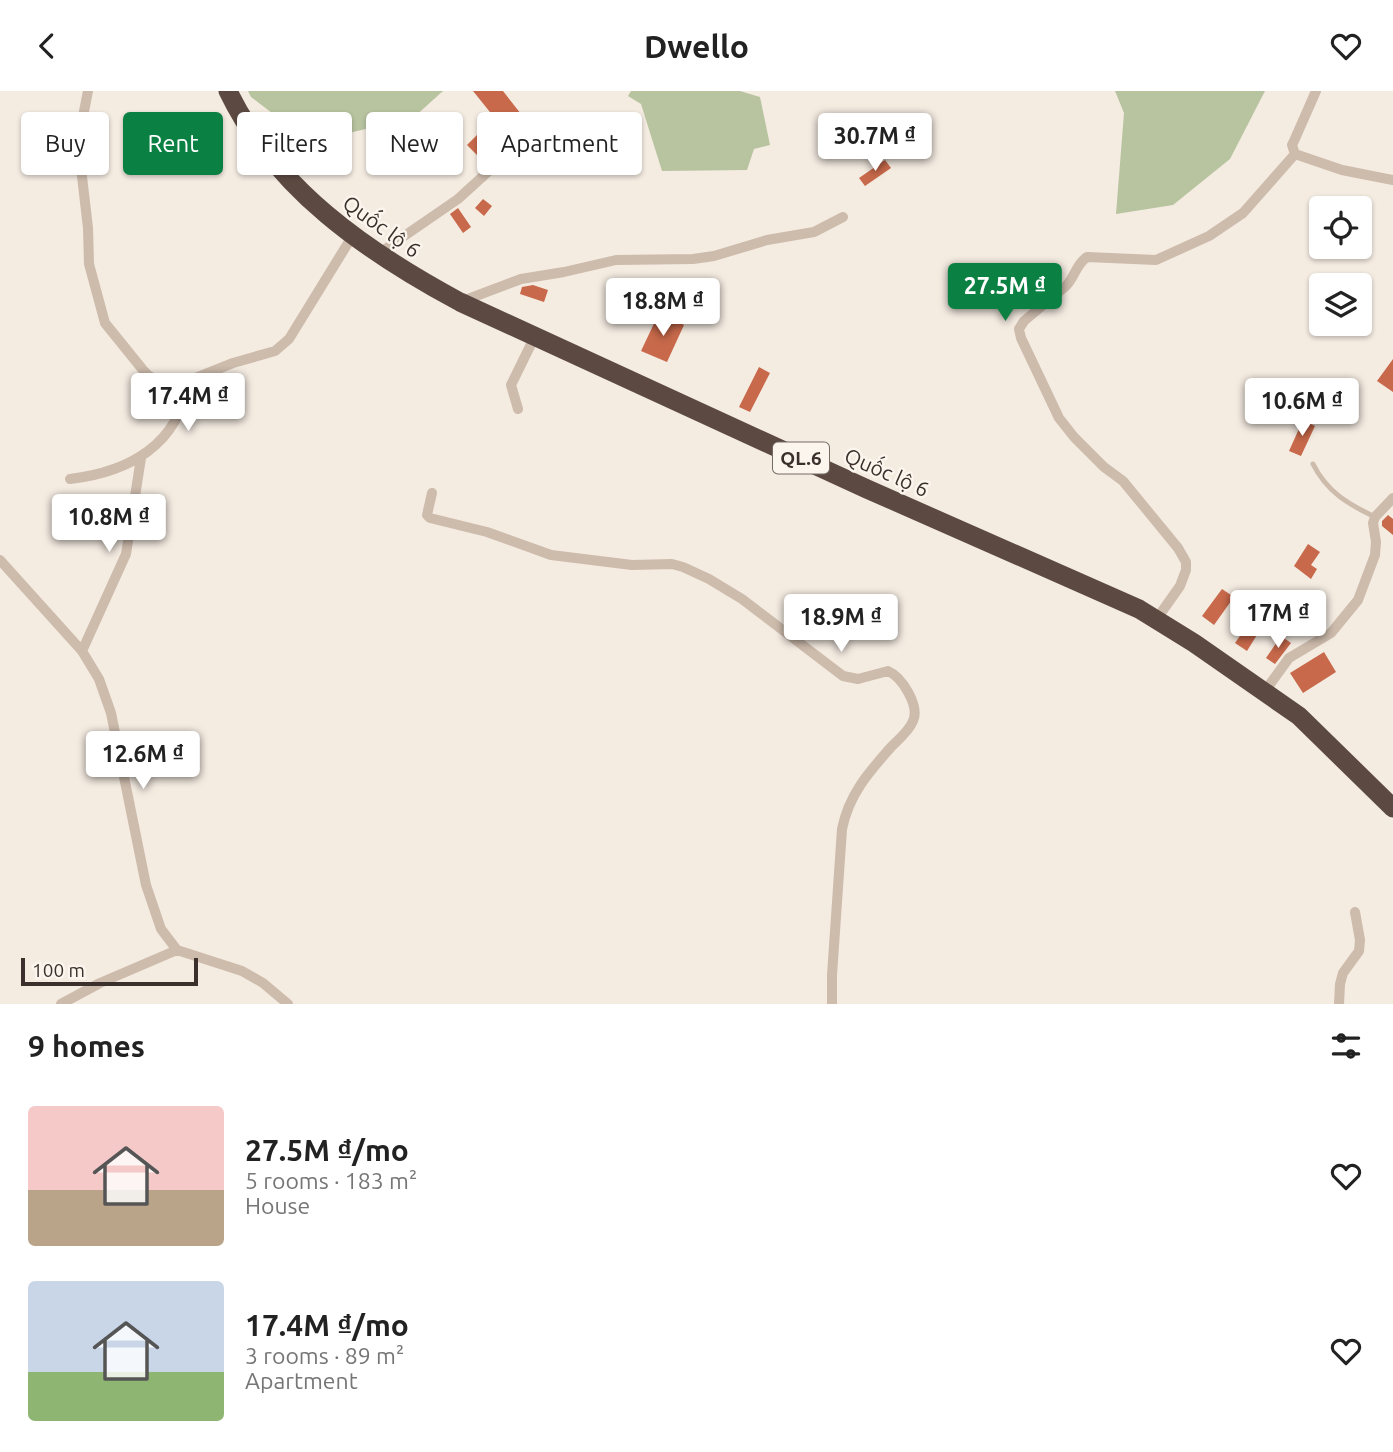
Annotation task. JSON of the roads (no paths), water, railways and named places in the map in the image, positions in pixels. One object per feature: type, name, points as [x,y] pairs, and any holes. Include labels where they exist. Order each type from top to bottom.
[{"type":"highway","name":"Quốc lộ 6","points":[[228,91],[253,135],[281,170],[318,208],[414,278],[460,302],[867,489],[1139,609],[1299,716],[1393,808]]},
{"type":"street","points":[[88,91],[79,133],[79,157],[88,228],[89,264],[102,316],[149,376],[162,382],[188,381],[280,348],[289,339],[353,235]]},
{"type":"street","points":[[1295,154],[1292,145],[1316,91]]},
{"type":"street","points":[[1295,154],[1342,170],[1393,180]]},
{"type":"street","points":[[1156,620],[1180,586],[1186,562],[1178,548],[1123,481],[1104,467],[1059,418],[1019,329],[1024,321],[1072,280],[1080,262],[1087,257],[1156,260],[1209,236],[1243,213],[1295,154]]},
{"type":"street","points":[[378,254],[458,198],[484,175]]},
{"type":"street","points":[[460,302],[521,279],[616,260],[693,259],[714,256],[767,240],[814,232],[843,217]]},
{"type":"street","points":[[518,409],[511,385],[535,336]]},
{"type":"street","points":[[70,479],[95,474],[141,458],[175,423],[184,405],[188,381]]},
{"type":"street","points":[[82,651],[126,554],[141,458]]},
{"type":"street","points":[[432,493],[427,515],[430,519],[487,532],[551,555],[632,565],[672,564],[683,567],[742,599],[843,676],[858,679],[888,671],[896,675],[913,703],[916,715],[910,727],[862,781],[844,820],[832,1004]]},
{"type":"street","points":[[1265,691],[1289,658],[1331,633],[1358,600],[1375,555],[1375,517],[1393,498]]},
{"type":"street","points":[[0,561],[82,651],[99,680],[111,713],[153,910],[161,929],[177,950],[242,971],[263,983],[288,1004]]},
{"type":"street","points":[[1339,1004],[1339,984],[1343,973],[1359,951],[1360,940],[1355,912]]},
{"type":"street","points":[[61,1004],[100,983],[177,950]]},
{"type":"lane","points":[[1312,464],[1337,497],[1375,517]]}]
